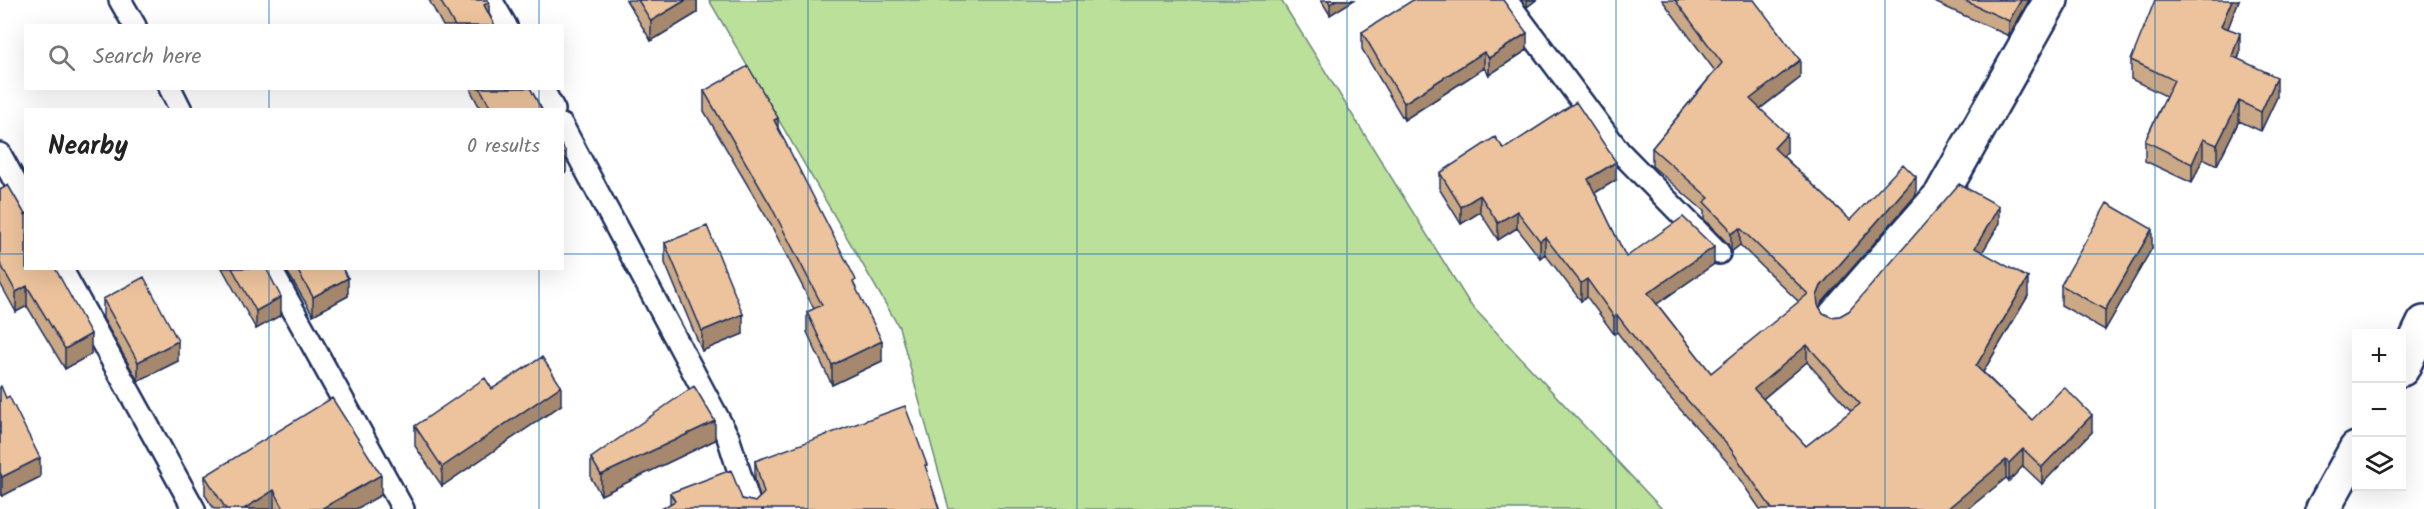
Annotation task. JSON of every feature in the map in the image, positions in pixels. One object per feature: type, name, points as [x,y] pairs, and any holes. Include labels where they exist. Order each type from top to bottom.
[{"type":"street","points":[[1835,316],[1941,195],[2051,0]]},
{"type":"street","points":[[2323,509],[2352,456]]},
{"type":"lane","points":[[120,0],[134,24]]},
{"type":"lane","points":[[491,0],[505,24]]},
{"type":"lane","points":[[1506,0],[1619,151],[1719,253]]},
{"type":"lane","points":[[171,90],[180,108]]},
{"type":"lane","points":[[543,90],[553,108]]},
{"type":"lane","points":[[564,129],[728,437],[752,509]]},
{"type":"lane","points":[[0,154],[24,198]]},
{"type":"lane","points":[[63,270],[194,509]]},
{"type":"lane","points":[[271,270],[404,509]]},
{"type":"green space","points":[[709,0],[1281,0],[1470,304],[1662,509],[949,509],[899,327]]},
{"type":"building","points":[[440,0],[487,0],[489,2],[484,5],[494,24],[454,24]]},
{"type":"building","points":[[638,0],[686,0],[651,21]]},
{"type":"building","points":[[1413,0],[1503,0],[1527,33],[1489,58],[1484,52],[1404,103],[1362,32]]},
{"type":"building","points":[[1675,0],[1754,0],[1800,60],[1750,99],[1787,134],[1774,148],[1850,220],[1903,164],[1916,177],[1821,286],[1817,296],[1818,305],[1823,313],[1831,317],[1840,316],[1849,311],[1959,184],[1999,206],[1975,248],[2028,278],[1976,366],[2032,420],[2064,387],[2092,415],[2042,467],[2023,449],[2009,463],[2006,460],[1947,509],[1772,509],[1730,448],[1655,364],[1617,315],[1614,317],[1587,279],[1581,283],[1545,237],[1540,241],[1517,211],[1498,223],[1480,195],[1461,207],[1440,173],[1495,137],[1504,149],[1576,102],[1616,162],[1588,179],[1626,257],[1683,217],[1714,247],[1648,293],[1711,373],[1808,294],[1740,228],[1731,234],[1728,227],[1704,202],[1709,198],[1652,148],[1722,63]],"holes":[[[1807,345],[1860,404],[1806,446],[1754,389]]]},
{"type":"building","points":[[1963,0],[2021,0],[2009,21]]},
{"type":"building","points":[[2155,0],[2232,0],[2221,26],[2240,33],[2232,56],[2277,77],[2261,112],[2239,101],[2217,145],[2203,139],[2192,164],[2145,141],[2174,80],[2131,60]]},
{"type":"building","points":[[748,66],[778,118],[774,120],[856,280],[853,282],[882,341],[832,365],[807,312],[822,305],[771,206],[704,91]]},
{"type":"building","points":[[481,90],[531,90],[541,108],[491,108]]},
{"type":"building","points":[[8,185],[24,213],[24,270],[56,270],[91,334],[65,349],[27,286],[16,292],[0,263],[0,190]]},
{"type":"building","points":[[2107,203],[2152,229],[2105,310],[2061,285]]},
{"type":"building","points":[[707,226],[743,314],[702,331],[665,243]]},
{"type":"building","points":[[233,270],[267,270],[281,297],[256,311]]},
{"type":"building","points":[[297,270],[343,270],[348,278],[313,297]]},
{"type":"building","points":[[144,277],[178,341],[138,362],[103,299]]},
{"type":"building","points":[[542,357],[561,386],[442,467],[415,426],[485,378],[492,389]]},
{"type":"building","points":[[1,386],[6,398],[9,396],[40,458],[2,477],[0,472]]},
{"type":"building","points":[[694,386],[715,421],[601,475],[591,458]]},
{"type":"building","points":[[332,398],[381,475],[321,509],[284,509],[274,490],[244,509],[226,509],[205,476]]},
{"type":"building","points":[[905,406],[927,465],[925,465],[939,509],[661,509],[675,501],[670,493],[731,470],[742,499],[755,502],[764,493],[755,461]]}]
